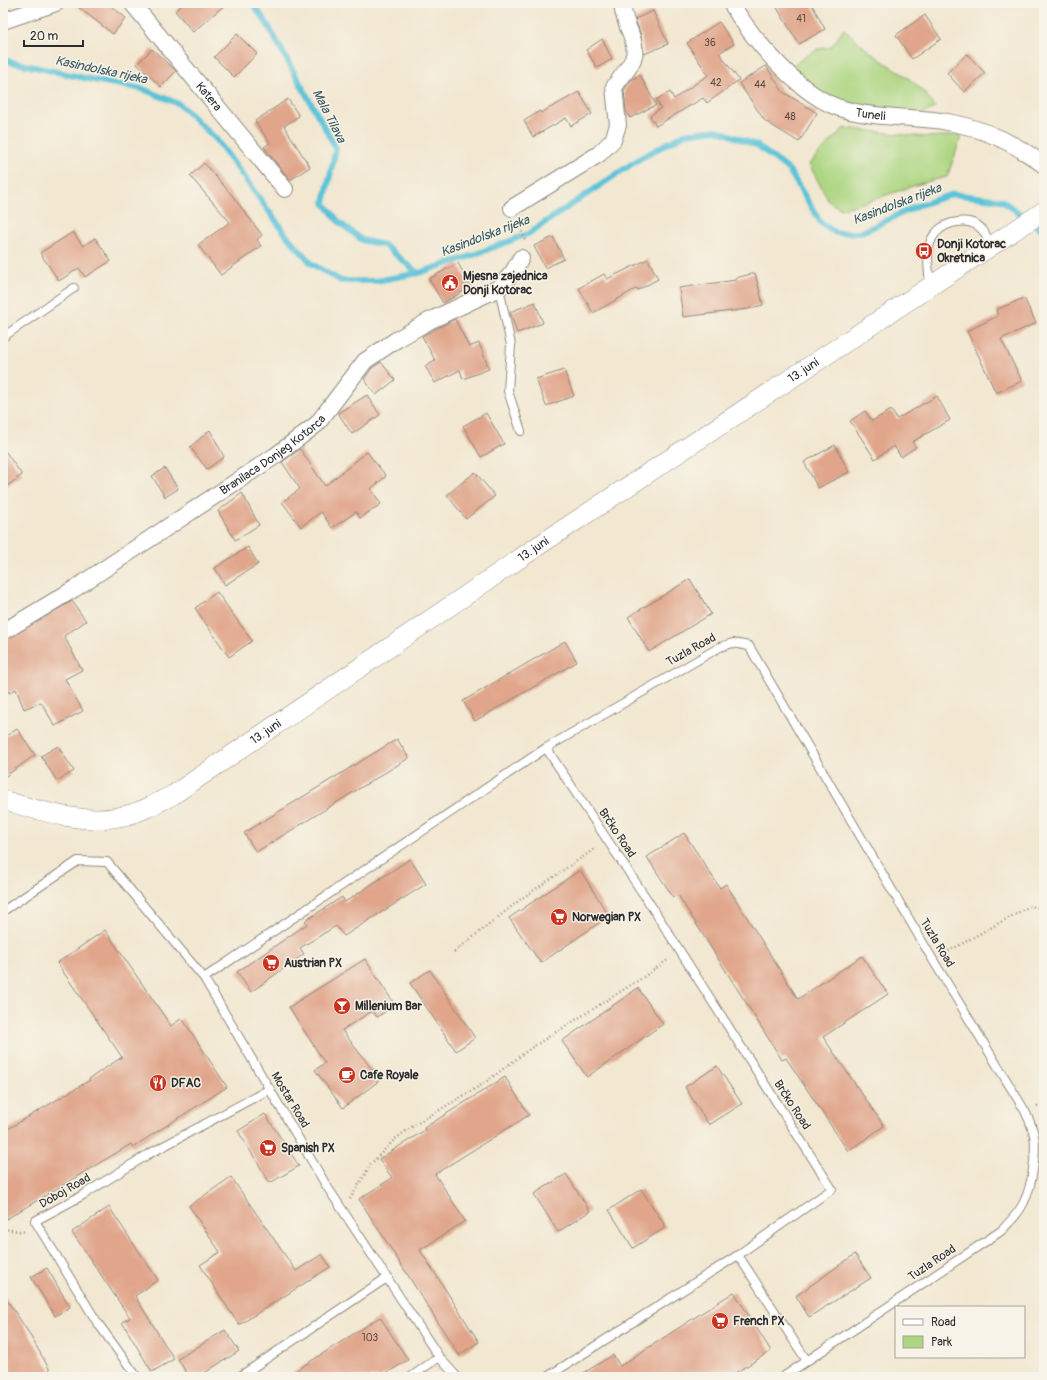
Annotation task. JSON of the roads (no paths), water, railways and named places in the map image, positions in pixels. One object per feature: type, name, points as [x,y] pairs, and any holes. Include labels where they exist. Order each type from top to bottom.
[{"type":"street","points":[[3,21],[56,3]]},
{"type":"street","name":"Katera","points":[[132,3],[285,189]]},
{"type":"street","points":[[512,208],[599,154],[613,140],[618,125],[614,87],[629,68],[636,52],[635,43],[622,9],[622,3]]},
{"type":"street","name":"Tuneli","points":[[732,3],[748,29],[785,70],[802,87],[822,100],[842,109],[864,114],[948,122],[970,127],[999,138],[1029,154],[1044,165]]},
{"type":"street","name":"13. juni","points":[[3,800],[36,810],[93,820],[115,818],[135,813],[173,795],[541,544],[930,288],[1044,211]]},
{"type":"street","name":"Branilaca Donjeg Kotorca","points":[[3,632],[74,589],[275,456],[317,424],[365,361],[396,340],[429,321],[499,288],[513,272],[521,258]]},
{"type":"lane","points":[[930,288],[928,250],[935,234],[949,223],[969,222],[984,231],[990,247]]},
{"type":"lane","points":[[3,336],[74,288]]},
{"type":"lane","points":[[499,288],[511,345],[508,390],[521,431]]},
{"type":"lane","name":"Tuzla Road","points":[[546,748],[720,646],[733,643],[749,646],[933,960],[1025,1111],[1034,1132],[1034,1155],[1030,1183],[1024,1201],[1013,1218],[1001,1231],[783,1377]]},
{"type":"lane","points":[[204,978],[546,748]]},
{"type":"lane","name":"Brčko Road","points":[[546,748],[608,840],[832,1189],[738,1255],[547,1377]]},
{"type":"lane","name":"Mostar Road","points":[[3,911],[78,861],[107,862],[204,978],[341,1207],[439,1357],[457,1377]]},
{"type":"lane","name":"Doboj Road","points":[[138,1377],[97,1322],[35,1222],[83,1196],[147,1155],[270,1089]]},
{"type":"lane","points":[[738,1255],[806,1361]]},
{"type":"lane","points":[[239,1377],[388,1277]]},
{"type":"lane","points":[[411,1377],[439,1357]]},
{"type":"waterway","name":"Mala Tilava","points":[[252,3],[266,22],[336,148],[324,203],[339,222],[362,240],[384,245],[418,273]]},
{"type":"waterway","name":"Kasindolska rijeka","points":[[3,60],[93,80],[143,89],[179,104],[216,139],[287,236],[312,264],[341,281],[376,281],[418,273],[468,257],[528,234],[639,159],[685,134],[717,130],[758,146],[789,170],[821,223],[836,233],[860,233],[917,206],[953,194],[1001,200],[1044,231]]},
{"type":"place","name":"Donji Kotorac Okretnica","points":[[924,251]]},
{"type":"place","name":"Mjesna zajednica Donji Kotorac","points":[[450,283]]},
{"type":"place","name":"Norwegian PX","points":[[559,917]]},
{"type":"place","name":"Austrian PX","points":[[271,963]]},
{"type":"place","name":"Millenium Bar","points":[[342,1006]]},
{"type":"place","name":"Cafe Royale","points":[[347,1075]]},
{"type":"place","name":"DFAC","points":[[158,1083]]},
{"type":"place","name":"Spanish PX","points":[[268,1148]]},
{"type":"place","name":"French PX","points":[[720,1321]]}]
